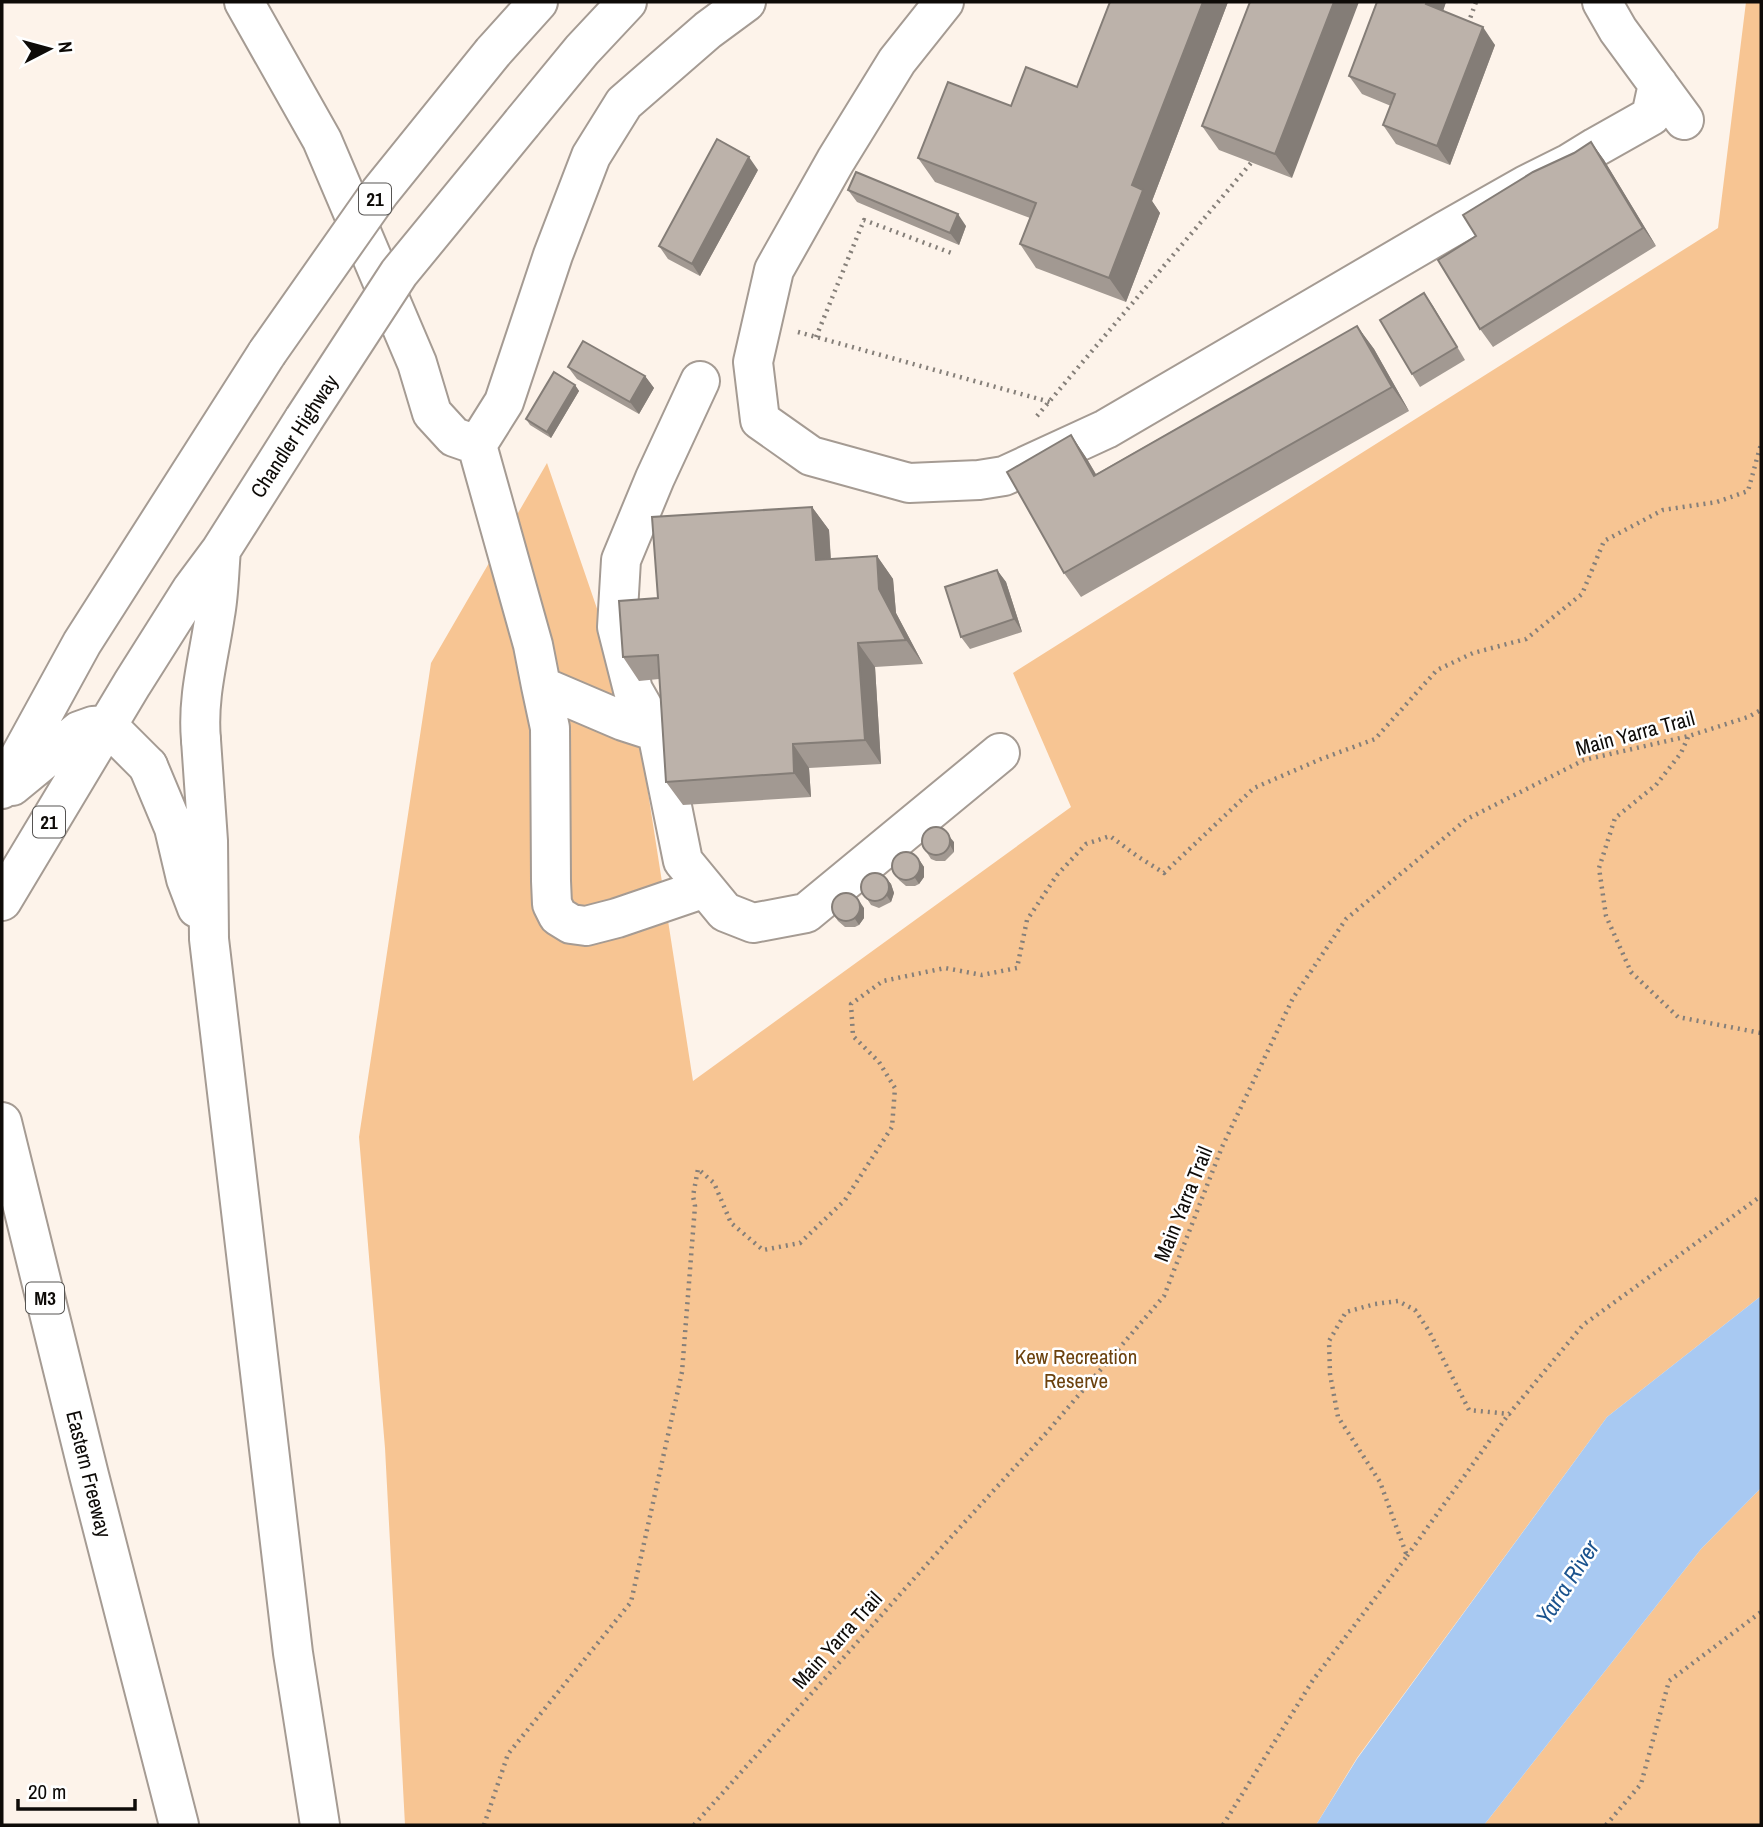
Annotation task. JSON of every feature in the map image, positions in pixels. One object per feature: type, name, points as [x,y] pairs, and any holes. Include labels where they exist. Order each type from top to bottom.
[{"type":"main road","points":[[244,2],[322,140],[417,363],[432,412],[454,437],[477,445]]},
{"type":"main road","name":"21","points":[[2,789],[82,643],[267,353],[380,192],[493,52],[538,2]]},
{"type":"main road","name":"Chandler Highway","points":[[2,901],[99,732],[192,589],[221,550],[399,273],[582,50],[627,2]]},
{"type":"main road","points":[[705,888],[586,926],[570,924],[558,916],[552,904],[551,881],[550,728],[533,645],[477,445],[504,402],[553,255],[592,156],[624,103],[708,30],[746,2]]},
{"type":"main road","points":[[944,2],[897,61],[836,160],[775,270],[753,362],[760,420],[811,456],[909,483],[979,480],[1004,476],[1106,429],[1456,224],[1651,116],[1658,84]]},
{"type":"main road","points":[[1602,2],[1618,30],[1684,120]]},
{"type":"main road","points":[[700,381],[621,560],[617,627],[633,690],[657,732],[683,862],[725,912],[753,923],[806,913],[1000,753]]},
{"type":"main road","points":[[221,550],[216,615],[204,675],[200,723],[208,841],[209,939],[293,1653],[320,1825]]},
{"type":"main road","points":[[541,686],[623,721],[657,732]]},
{"type":"main road","points":[[2,794],[79,731],[99,732],[148,766],[174,828],[186,879],[209,939]]},
{"type":"main road","name":"Eastern Freeway","points":[[2,1122],[179,1825]]},
{"type":"path","points":[[1464,32],[1476,2]]},
{"type":"path","points":[[1032,422],[1251,163]]},
{"type":"path","points":[[816,337],[864,220],[954,254]]},
{"type":"path","points":[[762,323],[1050,402]]},
{"type":"path","points":[[484,1825],[508,1754],[631,1602],[682,1372],[698,1169],[714,1183],[731,1223],[763,1250],[800,1243],[845,1200],[892,1127],[895,1088],[879,1062],[853,1035],[851,1004],[883,981],[945,968],[982,975],[1017,968],[1027,920],[1057,875],[1086,844],[1110,836],[1164,873],[1254,789],[1321,759],[1375,739],[1437,670],[1473,653],[1526,639],[1582,594],[1604,541],[1663,510],[1717,502],[1748,491],[1761,444]]},
{"type":"path","name":"Main Yarra Trail","points":[[694,1825],[1047,1432],[1164,1296],[1223,1147],[1293,998],[1346,919],[1466,819],[1584,761],[1689,736],[1748,717],[1761,710]]},
{"type":"path","points":[[1689,736],[1681,754],[1656,785],[1615,818],[1600,868],[1606,916],[1631,972],[1678,1017],[1761,1033]]},
{"type":"path","points":[[1223,1825],[1313,1681],[1509,1414],[1583,1325],[1761,1196]]},
{"type":"path","points":[[1407,1556],[1380,1482],[1338,1417],[1330,1374],[1329,1341],[1346,1312],[1398,1301],[1415,1310],[1429,1331],[1469,1410],[1509,1414]]},
{"type":"path","points":[[1606,1825],[1641,1784],[1669,1681],[1761,1612]]},
{"type":"green space","name":"Kew Recreation Reserve","points":[[1746,2],[1761,2],[1761,1296],[1607,1417],[1357,1758],[1316,1825],[405,1825],[385,1448],[359,1137],[431,663],[547,463],[638,728],[693,1081],[1071,807],[1013,673],[1718,228]]},
{"type":"green space","points":[[1761,1488],[1761,1825],[1484,1825],[1701,1549]]},
{"type":"water","name":"Yarra River","points":[[1761,1296],[1761,1488],[1701,1549],[1484,1825],[1316,1825],[1357,1759],[1607,1417]]},
{"type":"building","points":[[1110,2],[1203,2],[1132,185],[1143,190],[1109,278],[1020,244],[1036,203],[918,158],[948,82],[1011,106],[1026,67],[1077,87]]},
{"type":"building","points":[[1250,2],[1334,2],[1275,154],[1202,126]]},
{"type":"building","points":[[1377,2],[1427,2],[1426,4],[1483,27],[1437,146],[1383,125],[1395,94],[1349,76]]},
{"type":"building","points":[[717,139],[749,157],[692,264],[659,246]]},
{"type":"building","points":[[1591,142],[1643,228],[1480,329],[1438,260],[1476,236],[1463,215],[1533,172]]},
{"type":"building","points":[[856,172],[958,214],[950,233],[848,190]]},
{"type":"building","points":[[1424,293],[1457,347],[1412,374],[1380,320]]},
{"type":"building","points":[[1357,326],[1392,387],[1064,573],[1007,472],[1071,435],[1094,476]]},
{"type":"building","points":[[583,341],[645,376],[630,402],[568,367]]},
{"type":"building","points":[[554,372],[575,385],[547,432],[526,419]]},
{"type":"building","points":[[812,507],[816,560],[877,556],[879,589],[906,640],[858,643],[865,740],[793,744],[794,773],[666,782],[658,655],[623,657],[619,601],[658,598],[652,517]]},
{"type":"building","points":[[997,570],[1014,619],[961,637],[945,587]]},
{"type":"building","points":[[936,827],[946,831],[950,841],[946,851],[936,855],[926,851],[922,841],[926,831]]},
{"type":"building","points":[[906,852],[916,856],[920,866],[916,876],[906,880],[896,876],[892,866],[896,856]]},
{"type":"building","points":[[875,873],[885,877],[889,887],[885,897],[875,901],[865,897],[861,887],[865,877]]},
{"type":"building","points":[[846,893],[856,897],[860,907],[856,917],[846,921],[836,917],[832,907],[836,897]]}]
